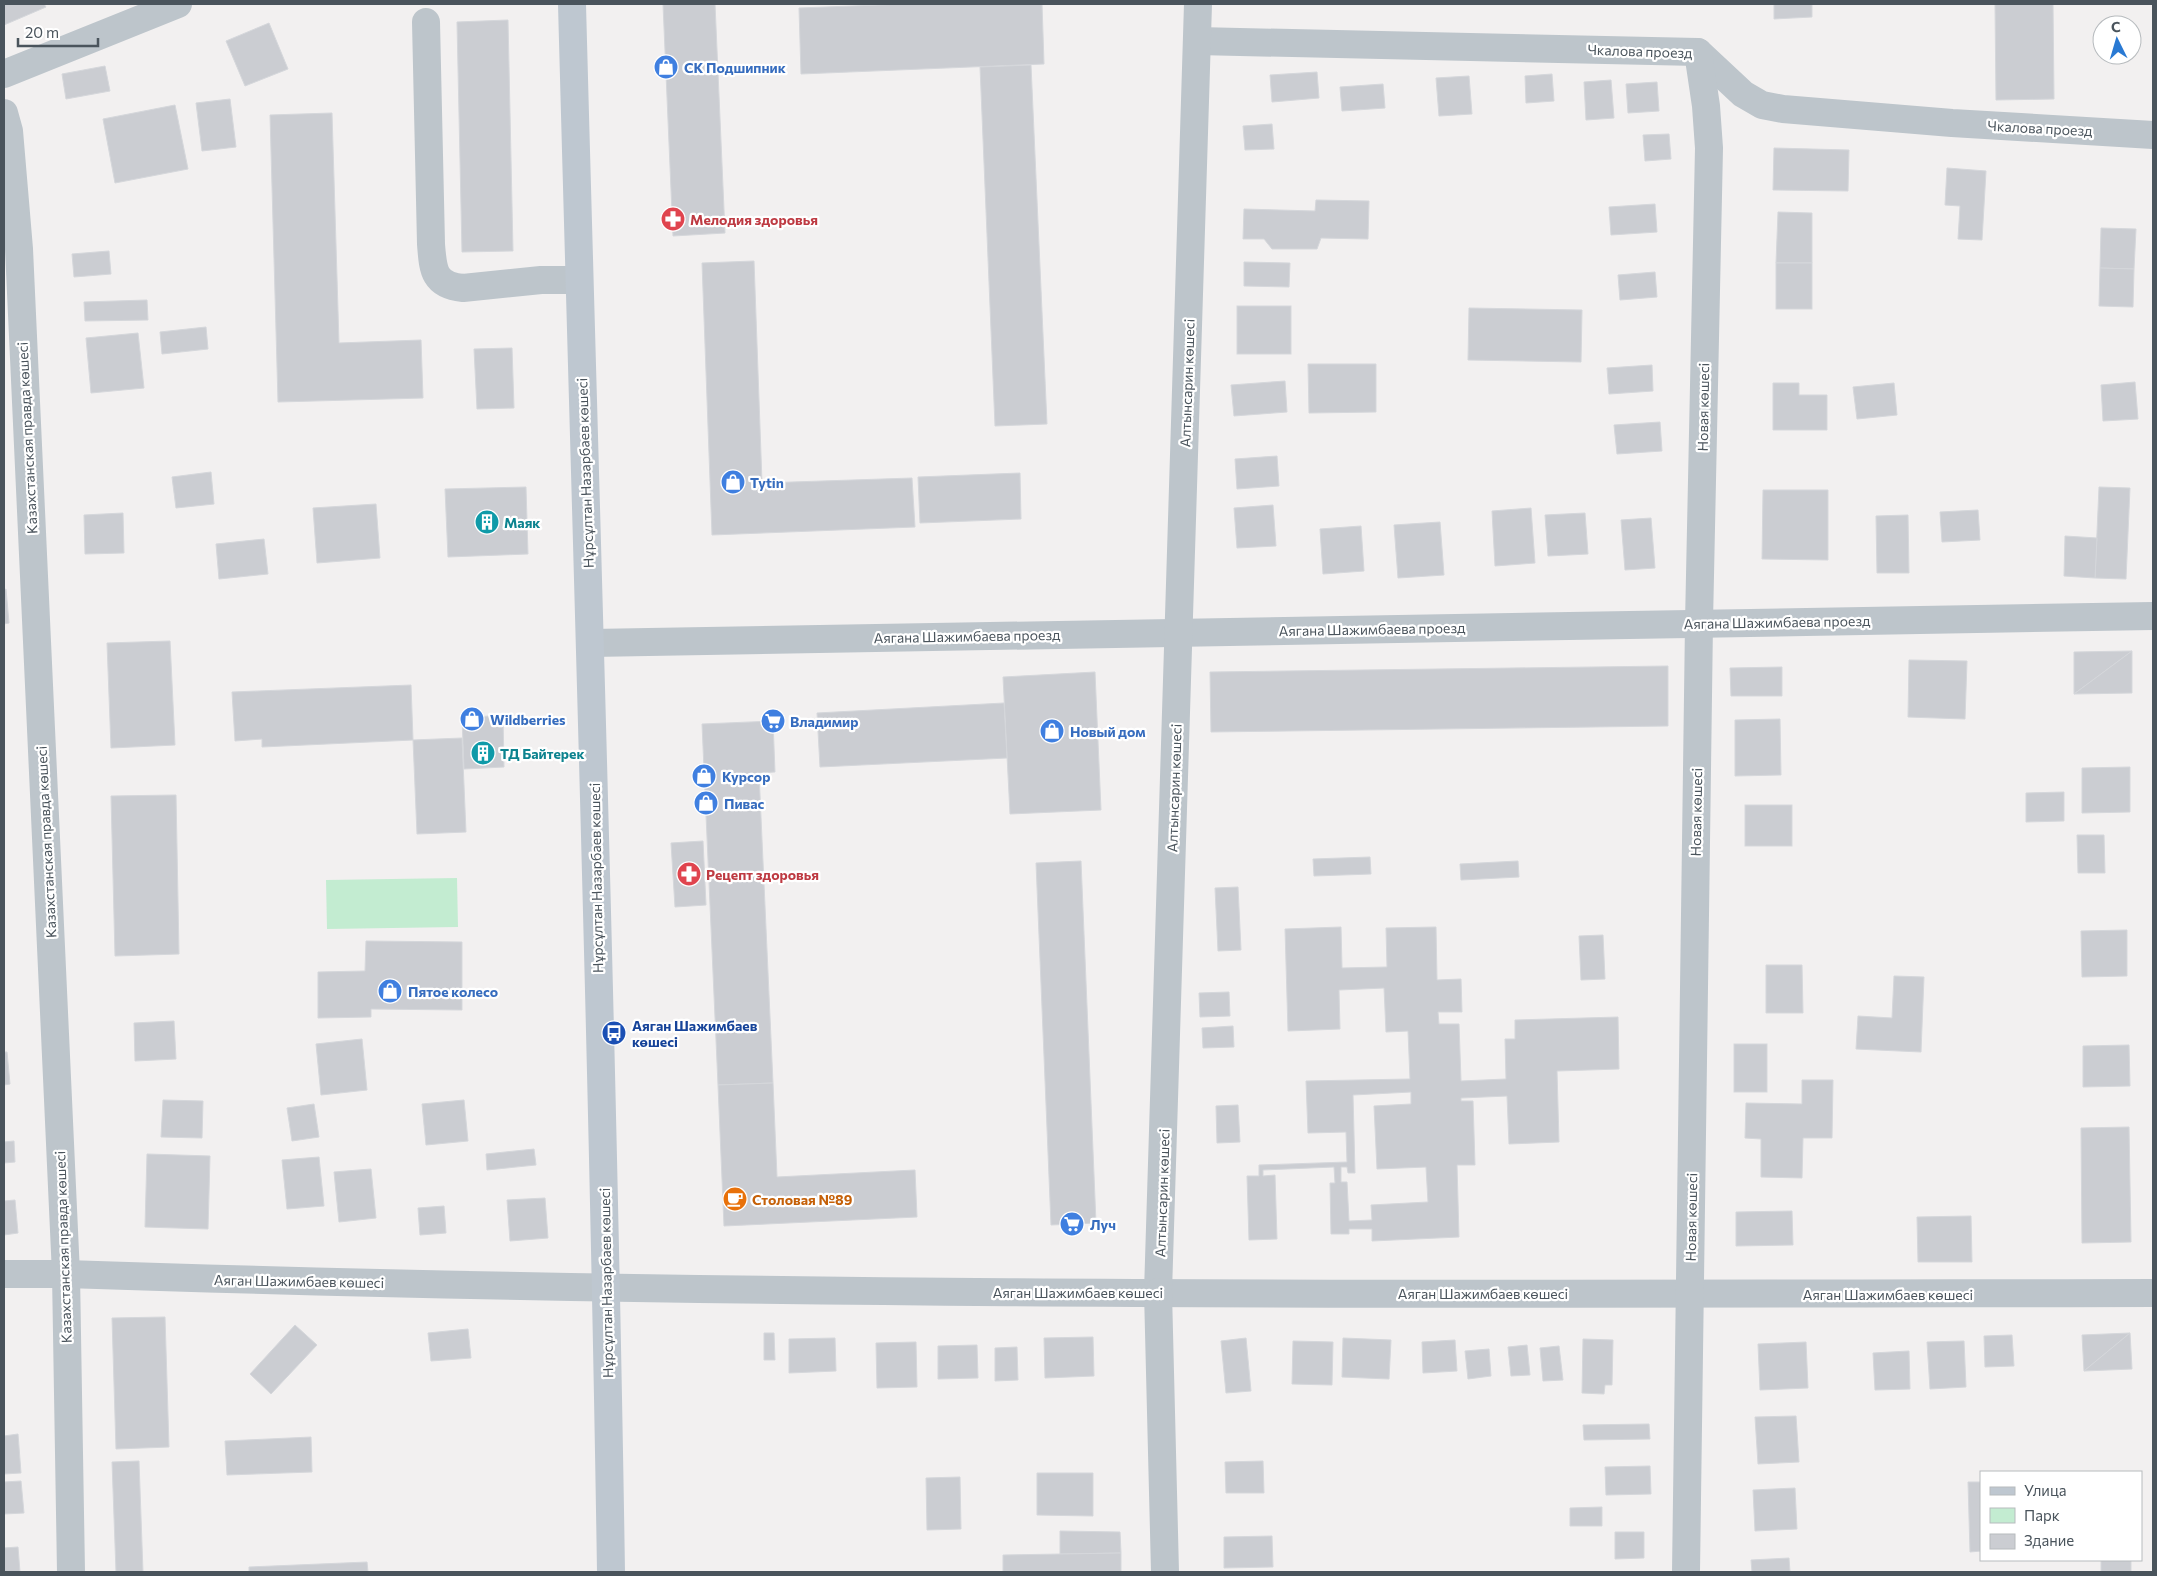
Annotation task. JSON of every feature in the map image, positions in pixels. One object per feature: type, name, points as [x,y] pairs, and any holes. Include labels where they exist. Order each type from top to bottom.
[{"type":"main road","name":"Нұрсұлтан Назарбаев көшесі","points":[[572,4],[591,643],[611,1572]]},
{"type":"street","points":[[4,74],[178,4]]},
{"type":"street","name":"Алтынсарин көшесі","points":[[1165,1572],[1158,1292],[1198,4]]},
{"type":"street","points":[[426,22],[431,244],[433,269],[437,276],[451,286],[463,288],[541,280],[579,280]]},
{"type":"street","name":"Чкалова проезд","points":[[1197,41],[1698,52],[1743,94],[1762,105],[1776,108],[1952,123],[2153,135]]},
{"type":"street","name":"Новая көшесі","points":[[1686,1572],[1699,623],[1709,148],[1706,106],[1698,52]]},
{"type":"street","name":"Казахстанская правда көшесі","points":[[4,114],[9,131],[19,249],[66,1274],[71,1572]]},
{"type":"street","name":"Аягана Шажимбаева проезд","points":[[591,643],[2153,616]]},
{"type":"street","name":"Аяган Шажимбаев көшесі","points":[[4,1274],[66,1274],[606,1289],[1690,1294],[2153,1293]]},
{"type":"green space","points":[[457,878],[458,927],[327,929],[326,880]]},
{"type":"building","points":[[4,4],[44,4],[46,7],[4,25]]},
{"type":"building","points":[[663,4],[715,4],[725,233],[673,236]]},
{"type":"building","points":[[905,4],[1042,4],[1044,64],[801,74],[799,8]]},
{"type":"building","points":[[1774,4],[1812,4],[1812,17],[1774,19]]},
{"type":"building","points":[[1995,4],[2053,4],[2054,99],[1996,100]]},
{"type":"building","points":[[508,20],[513,251],[462,252],[457,22]]},
{"type":"building","points":[[269,23],[288,69],[245,86],[226,41]]},
{"type":"building","points":[[1031,65],[1047,424],[995,426],[980,67]]},
{"type":"building","points":[[105,66],[110,91],[66,99],[62,74]]},
{"type":"building","points":[[1317,72],[1319,98],[1272,102],[1270,75]]},
{"type":"building","points":[[1552,74],[1554,101],[1526,103],[1525,76]]},
{"type":"building","points":[[1469,76],[1472,114],[1439,116],[1436,78]]},
{"type":"building","points":[[1611,80],[1614,118],[1586,120],[1584,82]]},
{"type":"building","points":[[1657,82],[1659,111],[1628,113],[1626,84]]},
{"type":"building","points":[[1383,84],[1385,108],[1342,111],[1340,87]]},
{"type":"building","points":[[230,99],[236,147],[202,151],[196,103]]},
{"type":"building","points":[[175,105],[188,169],[115,183],[103,119]]},
{"type":"building","points":[[332,113],[339,343],[421,340],[423,398],[278,402],[270,115]]},
{"type":"building","points":[[1272,124],[1274,149],[1245,150],[1243,126]]},
{"type":"building","points":[[1669,134],[1671,159],[1645,161],[1643,135]]},
{"type":"building","points":[[1774,148],[1849,150],[1848,191],[1773,190]]},
{"type":"building","points":[[1947,168],[1986,171],[1982,240],[1958,239],[1960,206],[1945,205]]},
{"type":"building","points":[[1316,200],[1369,201],[1368,239],[1321,238],[1317,249],[1272,249],[1264,239],[1243,239],[1244,209],[1315,211]]},
{"type":"building","points":[[1655,204],[1657,232],[1611,235],[1609,207]]},
{"type":"building","points":[[1778,212],[1812,213],[1812,263],[1776,263]]},
{"type":"building","points":[[2101,228],[2136,229],[2134,269],[2100,268]]},
{"type":"building","points":[[109,251],[111,274],[74,277],[72,254]]},
{"type":"building","points":[[754,261],[762,483],[912,478],[915,527],[712,535],[702,263]]},
{"type":"building","points":[[1244,262],[1290,263],[1289,287],[1244,286]]},
{"type":"building","points":[[1776,263],[1812,263],[1812,309],[1776,309]]},
{"type":"building","points":[[2100,268],[2134,269],[2133,307],[2099,306]]},
{"type":"building","points":[[1655,272],[1657,297],[1620,300],[1618,275]]},
{"type":"building","points":[[147,300],[148,320],[85,321],[84,302]]},
{"type":"building","points":[[1237,306],[1291,306],[1291,354],[1237,354]]},
{"type":"building","points":[[1469,308],[1582,310],[1581,362],[1468,360]]},
{"type":"building","points":[[206,327],[208,349],[162,354],[160,332]]},
{"type":"building","points":[[138,333],[144,388],[91,393],[86,338]]},
{"type":"building","points":[[512,348],[514,408],[477,409],[474,349]]},
{"type":"building","points":[[1308,364],[1376,364],[1376,412],[1309,413]]},
{"type":"building","points":[[1652,365],[1653,391],[1609,394],[1607,368]]},
{"type":"building","points":[[1285,381],[1287,412],[1234,416],[1231,385]]},
{"type":"building","points":[[2135,382],[2138,419],[2103,421],[2101,385]]},
{"type":"building","points":[[1773,383],[1799,383],[1799,395],[1827,395],[1827,430],[1773,430]]},
{"type":"building","points":[[1894,383],[1897,415],[1857,419],[1853,387]]},
{"type":"building","points":[[1660,422],[1662,451],[1617,454],[1614,425]]},
{"type":"building","points":[[1277,456],[1279,486],[1237,489],[1235,459]]},
{"type":"building","points":[[211,472],[214,504],[176,508],[172,477]]},
{"type":"building","points":[[1020,473],[1021,519],[920,523],[918,477]]},
{"type":"building","name":"Маяк","points":[[526,487],[528,554],[448,557],[445,489]]},
{"type":"building","points":[[2099,487],[2130,488],[2126,579],[2095,578]]},
{"type":"building","points":[[1763,490],[1828,490],[1828,560],[1762,559]]},
{"type":"building","points":[[376,504],[380,558],[317,563],[313,508]]},
{"type":"building","points":[[1273,505],[1276,546],[1237,548],[1234,508]]},
{"type":"building","points":[[1531,508],[1535,563],[1495,566],[1492,511]]},
{"type":"building","points":[[1978,510],[1980,540],[1942,542],[1940,512]]},
{"type":"building","points":[[123,513],[124,553],[85,554],[84,515]]},
{"type":"building","points":[[1585,513],[1588,554],[1548,556],[1545,515]]},
{"type":"building","points":[[1908,515],[1909,573],[1877,573],[1876,516]]},
{"type":"building","points":[[1651,518],[1655,568],[1625,570],[1621,520]]},
{"type":"building","points":[[1440,522],[1444,575],[1398,578],[1394,525]]},
{"type":"building","points":[[1361,526],[1364,571],[1323,574],[1320,529]]},
{"type":"building","points":[[2065,536],[2097,538],[2095,578],[2064,576]]},
{"type":"building","points":[[264,539],[268,574],[219,579],[216,544]]},
{"type":"building","points":[[6,589],[9,623],[4,624],[4,590]]},
{"type":"building","points":[[170,641],[175,745],[111,748],[107,643]]},
{"type":"building","points":[[2132,651],[2074,694],[2074,652]]},
{"type":"building","points":[[2132,651],[2132,693],[2074,694]]},
{"type":"building","points":[[1909,660],[1967,661],[1965,719],[1908,717]]},
{"type":"building","points":[[1668,666],[1668,726],[1211,732],[1210,672]]},
{"type":"building","points":[[1782,667],[1782,696],[1731,696],[1730,668]]},
{"type":"building","name":"Новый дом","points":[[1095,672],[1101,810],[1010,814],[1003,677]]},
{"type":"building","points":[[411,685],[413,740],[262,747],[262,739],[235,741],[232,692]]},
{"type":"building","points":[[1004,703],[1007,758],[820,767],[817,713]]},
{"type":"building","name":"ТД Байтерек","points":[[503,715],[504,767],[464,769],[462,718]]},
{"type":"building","points":[[1780,719],[1781,775],[1735,776],[1735,720]]},
{"type":"building","points":[[773,721],[775,772],[759,773],[773,1083],[718,1085],[702,724]]},
{"type":"building","points":[[462,738],[466,832],[417,834],[413,740]]},
{"type":"building","points":[[2130,767],[2130,812],[2082,813],[2082,768]]},
{"type":"building","points":[[2064,792],[2064,821],[2026,822],[2026,793]]},
{"type":"building","points":[[176,795],[179,954],[115,956],[111,796]]},
{"type":"building","points":[[1745,805],[1792,805],[1792,846],[1745,846]]},
{"type":"building","points":[[2077,835],[2104,835],[2105,873],[2078,873]]},
{"type":"building","name":"Рецепт здоровья","points":[[703,841],[706,905],[675,907],[671,843]]},
{"type":"building","points":[[1370,857],[1371,874],[1314,876],[1313,859]]},
{"type":"building","points":[[1081,861],[1096,1223],[1051,1225],[1036,863]]},
{"type":"building","points":[[1518,861],[1519,877],[1461,880],[1460,864]]},
{"type":"building","points":[[1238,887],[1241,950],[1218,951],[1215,888]]},
{"type":"building","points":[[1341,927],[1342,968],[1387,967],[1386,928],[1436,927],[1437,980],[1461,979],[1462,1012],[1438,1012],[1439,1024],[1459,1024],[1461,1081],[1506,1079],[1505,1039],[1515,1039],[1515,1020],[1618,1017],[1619,1069],[1557,1071],[1559,1142],[1509,1144],[1507,1096],[1461,1098],[1461,1101],[1473,1101],[1475,1165],[1457,1165],[1459,1237],[1372,1241],[1372,1229],[1349,1229],[1349,1234],[1331,1234],[1330,1183],[1335,1183],[1334,1167],[1263,1170],[1263,1176],[1275,1175],[1277,1239],[1249,1240],[1247,1176],[1259,1176],[1259,1165],[1347,1162],[1346,1132],[1308,1133],[1306,1081],[1410,1079],[1408,1031],[1386,1032],[1384,988],[1339,990],[1340,1029],[1288,1031],[1285,929]],"holes":[[[1411,1092],[1411,1104],[1374,1106],[1377,1169],[1426,1167],[1428,1202],[1371,1205],[1372,1220],[1349,1221],[1347,1182],[1341,1182],[1341,1167],[1347,1167],[1348,1173],[1355,1173],[1353,1095]]]},
{"type":"building","points":[[2127,930],[2127,976],[2082,977],[2081,931]]},
{"type":"building","points":[[1603,935],[1605,979],[1581,980],[1579,936]]},
{"type":"building","name":"Пятое колесо","points":[[366,941],[462,942],[462,1010],[371,1009],[371,1017],[318,1018],[318,972],[365,971]]},
{"type":"building","points":[[1766,965],[1802,965],[1803,1013],[1766,1013]]},
{"type":"building","points":[[1894,976],[1924,977],[1921,1052],[1856,1049],[1858,1016],[1892,1018]]},
{"type":"building","points":[[1229,992],[1230,1016],[1200,1017],[1199,993]]},
{"type":"building","points":[[174,1021],[176,1059],[135,1061],[134,1023]]},
{"type":"building","points":[[1233,1026],[1234,1047],[1203,1048],[1202,1028]]},
{"type":"building","points":[[362,1039],[367,1090],[321,1095],[316,1044]]},
{"type":"building","points":[[1734,1044],[1767,1044],[1767,1092],[1734,1092]]},
{"type":"building","points":[[2129,1045],[2130,1086],[2083,1087],[2083,1046]]},
{"type":"building","points":[[4,1052],[7,1052],[10,1084],[4,1085]]},
{"type":"building","points":[[1802,1080],[1833,1080],[1832,1138],[1803,1138],[1802,1178],[1761,1177],[1761,1139],[1745,1138],[1746,1103],[1802,1104]]},
{"type":"building","points":[[773,1083],[777,1177],[915,1170],[917,1217],[724,1226],[718,1085]]},
{"type":"building","points":[[163,1100],[203,1101],[202,1138],[161,1137]]},
{"type":"building","points":[[464,1100],[468,1141],[426,1145],[422,1104]]},
{"type":"building","points":[[314,1104],[319,1137],[292,1141],[287,1108]]},
{"type":"building","points":[[1238,1105],[1240,1142],[1217,1143],[1216,1106]]},
{"type":"building","points":[[2129,1127],[2131,1242],[2082,1243],[2081,1128]]},
{"type":"building","points":[[14,1141],[15,1162],[4,1163],[4,1142]]},
{"type":"building","points":[[534,1149],[536,1165],[487,1170],[486,1154]]},
{"type":"building","points":[[147,1154],[210,1156],[208,1229],[145,1227]]},
{"type":"building","points":[[319,1157],[324,1206],[287,1209],[282,1160]]},
{"type":"building","points":[[371,1169],[376,1218],[339,1222],[334,1172]]},
{"type":"building","points":[[545,1198],[548,1238],[510,1241],[507,1200]]},
{"type":"building","points":[[15,1200],[18,1233],[4,1235],[4,1201]]},
{"type":"building","points":[[444,1206],[446,1233],[420,1235],[418,1208]]},
{"type":"building","points":[[1792,1211],[1793,1245],[1736,1246],[1736,1212]]},
{"type":"building","points":[[1971,1216],[1972,1262],[1918,1262],[1917,1217]]},
{"type":"building","points":[[165,1317],[169,1447],[116,1449],[112,1318]]},
{"type":"building","points":[[295,1325],[317,1345],[271,1394],[250,1374]]},
{"type":"building","points":[[468,1329],[471,1358],[431,1361],[428,1333]]},
{"type":"building","points":[[764,1333],[774,1333],[775,1360],[764,1360]]},
{"type":"building","points":[[2130,1333],[2084,1371],[2082,1335]]},
{"type":"building","points":[[2130,1333],[2132,1369],[2084,1371]]},
{"type":"building","points":[[2012,1335],[2014,1366],[1985,1367],[1984,1336]]},
{"type":"building","points":[[1093,1337],[1094,1376],[1045,1378],[1044,1338]]},
{"type":"building","points":[[835,1338],[836,1371],[789,1373],[789,1339]]},
{"type":"building","points":[[1246,1338],[1251,1391],[1226,1393],[1221,1341]]},
{"type":"building","points":[[1343,1338],[1391,1340],[1389,1379],[1342,1377]]},
{"type":"building","points":[[1583,1339],[1613,1340],[1612,1385],[1605,1385],[1604,1394],[1582,1393]]},
{"type":"building","points":[[1455,1340],[1457,1371],[1423,1373],[1422,1342]]},
{"type":"building","points":[[1293,1341],[1333,1342],[1332,1385],[1292,1384]]},
{"type":"building","points":[[1964,1341],[1966,1387],[1930,1389],[1927,1342]]},
{"type":"building","points":[[916,1342],[917,1387],[877,1388],[876,1343]]},
{"type":"building","points":[[1806,1342],[1808,1388],[1760,1390],[1758,1344]]},
{"type":"building","points":[[977,1345],[978,1378],[938,1379],[938,1346]]},
{"type":"building","points":[[1527,1345],[1530,1375],[1511,1376],[1508,1347]]},
{"type":"building","points":[[1559,1346],[1563,1380],[1543,1381],[1540,1348]]},
{"type":"building","points":[[1017,1347],[1018,1380],[995,1381],[995,1348]]},
{"type":"building","points":[[1489,1349],[1491,1376],[1468,1379],[1465,1351]]},
{"type":"building","points":[[1909,1351],[1910,1389],[1875,1390],[1873,1353]]},
{"type":"building","points":[[1796,1416],[1799,1462],[1758,1464],[1755,1417]]},
{"type":"building","points":[[1649,1424],[1650,1439],[1584,1440],[1583,1425]]},
{"type":"building","points":[[18,1434],[21,1473],[4,1474],[4,1436]]},
{"type":"building","points":[[311,1437],[312,1472],[227,1475],[225,1441]]},
{"type":"building","points":[[139,1461],[143,1572],[116,1572],[112,1462]]},
{"type":"building","points":[[1263,1461],[1264,1493],[1226,1493],[1225,1462]]},
{"type":"building","points":[[1650,1466],[1651,1494],[1606,1495],[1605,1467]]},
{"type":"building","points":[[1037,1473],[1093,1473],[1093,1516],[1037,1515]]},
{"type":"building","points":[[960,1477],[961,1529],[927,1530],[926,1478]]},
{"type":"building","points":[[21,1481],[24,1513],[4,1514],[4,1482]]},
{"type":"building","points":[[1968,1482],[1980,1482],[1980,1551],[1970,1552]]},
{"type":"building","points":[[1795,1488],[1797,1529],[1755,1531],[1753,1490]]},
{"type":"building","points":[[1602,1507],[1602,1526],[1570,1526],[1570,1508]]},
{"type":"building","points":[[1060,1531],[1120,1532],[1121,1553],[1060,1554]]},
{"type":"building","points":[[1615,1532],[1644,1532],[1644,1558],[1615,1559]]},
{"type":"building","points":[[1272,1536],[1273,1567],[1224,1568],[1224,1537]]},
{"type":"building","points":[[18,1547],[20,1572],[4,1572],[4,1548]]},
{"type":"building","points":[[1121,1553],[1121,1572],[1003,1572],[1003,1555]]},
{"type":"building","points":[[1789,1558],[1790,1572],[1752,1572],[1751,1560]]},
{"type":"building","points":[[2101,1561],[2131,1561],[2131,1572],[2101,1572]]},
{"type":"building","points":[[367,1562],[368,1572],[249,1572],[249,1567]]},
{"type":"place","name":"СК Подшипник","points":[[666,67]]},
{"type":"place","name":"Мелодия здоровья","points":[[673,219]]},
{"type":"place","name":"Tytin","points":[[733,482]]},
{"type":"place","name":"Маяк","points":[[487,522]]},
{"type":"place","name":"Wildberries","points":[[472,719]]},
{"type":"place","name":"Владимир","points":[[773,721]]},
{"type":"place","name":"Новый дом","points":[[1052,731]]},
{"type":"place","name":"ТД Байтерек","points":[[483,753]]},
{"type":"place","name":"Курсор","points":[[704,776]]},
{"type":"place","name":"Пивас","points":[[706,803]]},
{"type":"place","name":"Рецепт здоровья","points":[[689,874]]},
{"type":"place","name":"Пятое колесо","points":[[390,991]]},
{"type":"place","name":"Аяган Шажимбаев көшесі","points":[[614,1033]]},
{"type":"place","name":"Столовая №89","points":[[735,1199]]},
{"type":"place","name":"Луч","points":[[1072,1224]]}]
